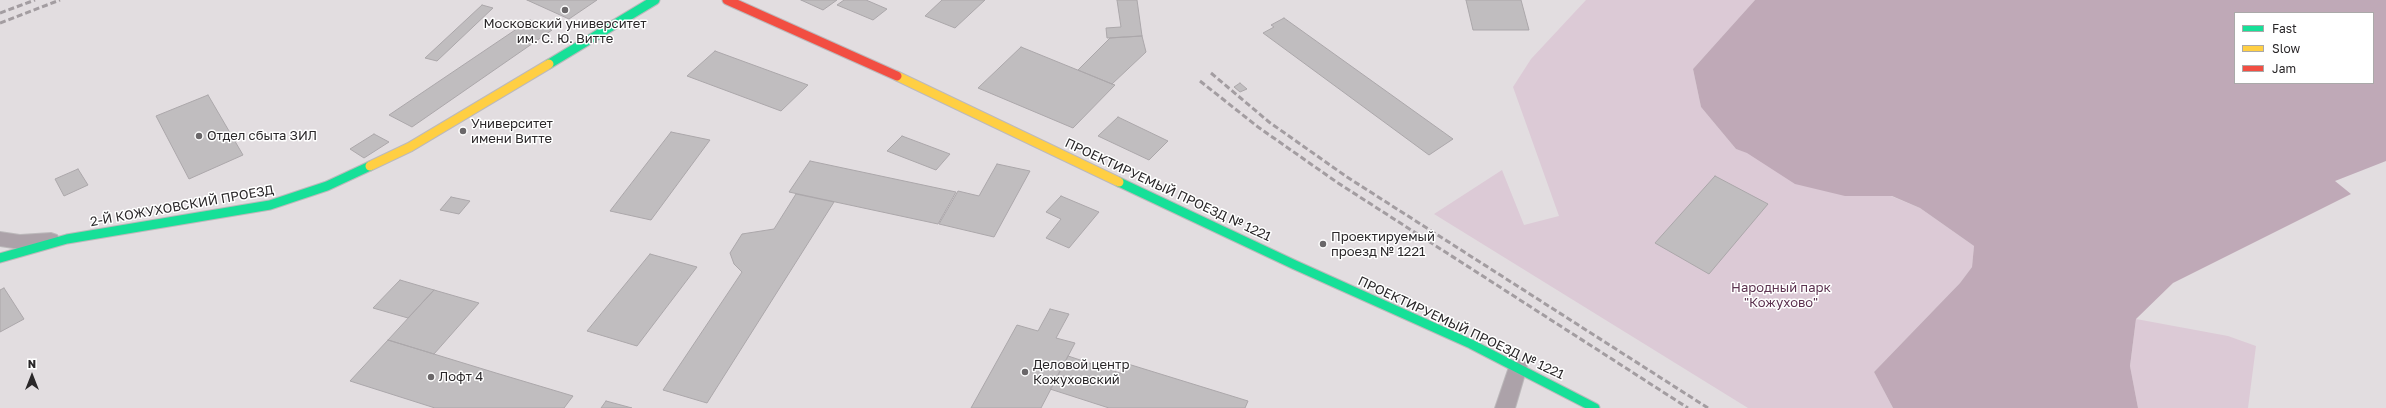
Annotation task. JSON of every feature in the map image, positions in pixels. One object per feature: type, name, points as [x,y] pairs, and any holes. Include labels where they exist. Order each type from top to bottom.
[{"type":"street","name":"2-Й КОЖУХОВСКИЙ ПРОЕЗД","points":[[0,258],[67,239],[270,205],[326,186],[410,147],[655,0]]},
{"type":"street","name":"ПРОЕКТИРУЕМЫЙ ПРОЕЗД № 1221","points":[[727,0],[845,51],[1295,265],[1471,344],[1595,408]]},
{"type":"street","points":[[0,239],[20,242],[67,239]]},
{"type":"street","points":[[1505,408],[1518,367]]},
{"type":"green space","name":"Народный парк \"Кожухово\"","points":[[1586,0],[1755,0],[1693,69],[1701,107],[1736,149],[1891,196],[1920,208],[1974,246],[1972,267],[1960,283],[1874,372],[1893,408],[1748,408],[1434,214],[1502,170],[1524,225],[1559,216],[1513,87],[1531,59]]},
{"type":"green space","points":[[2136,319],[2228,336],[2256,346],[2248,408],[2138,408],[2130,366]]},
{"type":"shaded area","points":[[1755,0],[2386,0],[2386,161],[2335,181],[2351,194],[2173,283],[2136,319],[2130,366],[2138,408],[1893,408],[1874,372],[1960,283],[1972,267],[1974,246],[1920,208],[1892,196],[1845,196],[1795,184],[1747,153],[1736,149],[1701,107],[1693,69]]},
{"type":"building","name":"Московский университет им. С. Ю. Витте","points":[[527,0],[597,0],[569,19]]},
{"type":"building","points":[[801,0],[837,0],[823,10]]},
{"type":"building","points":[[844,0],[866,0],[887,9],[873,20],[837,5]]},
{"type":"building","points":[[942,0],[985,0],[955,28],[925,16]]},
{"type":"building","points":[[1117,0],[1137,0],[1142,36],[1107,38],[1106,28],[1121,27]]},
{"type":"building","points":[[1466,0],[1521,0],[1529,30],[1473,30]]},
{"type":"building","points":[[482,5],[493,8],[437,61],[425,58]]},
{"type":"building","points":[[1284,18],[1453,139],[1429,155],[1263,33],[1274,27],[1271,25]]},
{"type":"building","points":[[530,20],[552,30],[412,127],[389,115]]},
{"type":"building","points":[[1142,36],[1146,52],[1112,84],[1078,70],[1110,38]]},
{"type":"building","points":[[1021,47],[1115,85],[1073,128],[978,88]]},
{"type":"building","points":[[715,51],[808,85],[781,111],[687,76]]},
{"type":"building","points":[[1240,83],[1247,89],[1240,92],[1234,87]]},
{"type":"building","name":"Отдел сбыта ЗИЛ","points":[[208,95],[243,155],[189,179],[156,116]]},
{"type":"building","points":[[1118,117],[1168,141],[1149,160],[1098,136]]},
{"type":"building","points":[[671,132],[710,140],[651,220],[610,211]]},
{"type":"building","points":[[374,134],[389,142],[364,158],[350,149]]},
{"type":"building","points":[[902,136],[950,154],[936,170],[887,151]]},
{"type":"building","points":[[810,161],[956,192],[938,224],[789,192]]},
{"type":"building","points":[[997,164],[1030,171],[994,237],[939,224],[958,191],[979,196]]},
{"type":"building","points":[[78,169],[88,185],[64,196],[55,179]]},
{"type":"building","points":[[1715,176],[1768,204],[1709,274],[1655,243]]},
{"type":"building","points":[[796,194],[834,202],[707,403],[663,390],[742,272],[734,264],[730,253],[742,234],[774,229]]},
{"type":"building","points":[[1061,196],[1099,212],[1069,248],[1046,238],[1061,219],[1046,212]]},
{"type":"building","points":[[451,197],[470,201],[459,214],[440,210]]},
{"type":"building","points":[[650,254],[697,267],[637,346],[587,331]]},
{"type":"building","points":[[400,280],[434,290],[408,318],[373,308]]},
{"type":"building","points":[[4,288],[24,319],[0,332],[0,290]]},
{"type":"building","points":[[434,290],[479,303],[434,354],[388,340]]},
{"type":"building","name":"Деловой центр Кожуховский","points":[[1050,309],[1069,314],[1056,338],[1075,343],[1041,408],[971,408],[1017,325],[1038,331]]},
{"type":"building","name":"Лофт 4","points":[[388,340],[573,396],[564,408],[435,408],[350,381]]},
{"type":"building","points":[[1068,356],[1123,374],[1128,364],[1248,401],[1245,408],[1109,408],[1050,389]]},
{"type":"building","points":[[606,401],[632,408],[601,408]]},
{"type":"railway","points":[[0,13],[35,0]]},
{"type":"railway","points":[[0,23],[60,0]]},
{"type":"railway","points":[[1211,73],[1269,122],[1347,177],[1708,408]]},
{"type":"railway","points":[[1200,81],[1258,127],[1338,183],[1688,408]]},
{"type":"traffic: fast","points":[[549,64],[655,0]]},
{"type":"traffic: fast","points":[[0,258],[67,239],[270,205],[327,186],[370,166]]},
{"type":"traffic: fast","points":[[1119,182],[1295,265],[1471,344],[1595,408]]},
{"type":"traffic: slow","points":[[370,166],[410,147],[549,64]]},
{"type":"traffic: slow","points":[[897,76],[1119,182]]},
{"type":"traffic: jam","points":[[727,0],[897,76]]},
{"type":"place","name":"Московский университет им. С. Ю. Витте","points":[[565,10]]},
{"type":"place","name":"Университет имени Витте","points":[[463,131]]},
{"type":"place","name":"Отдел сбыта ЗИЛ","points":[[199,136]]},
{"type":"place","name":"Проектируемый проезд № 1221","points":[[1323,244]]},
{"type":"place","name":"Деловой центр Кожуховский","points":[[1025,372]]},
{"type":"place","name":"Лофт 4","points":[[431,377]]}]
